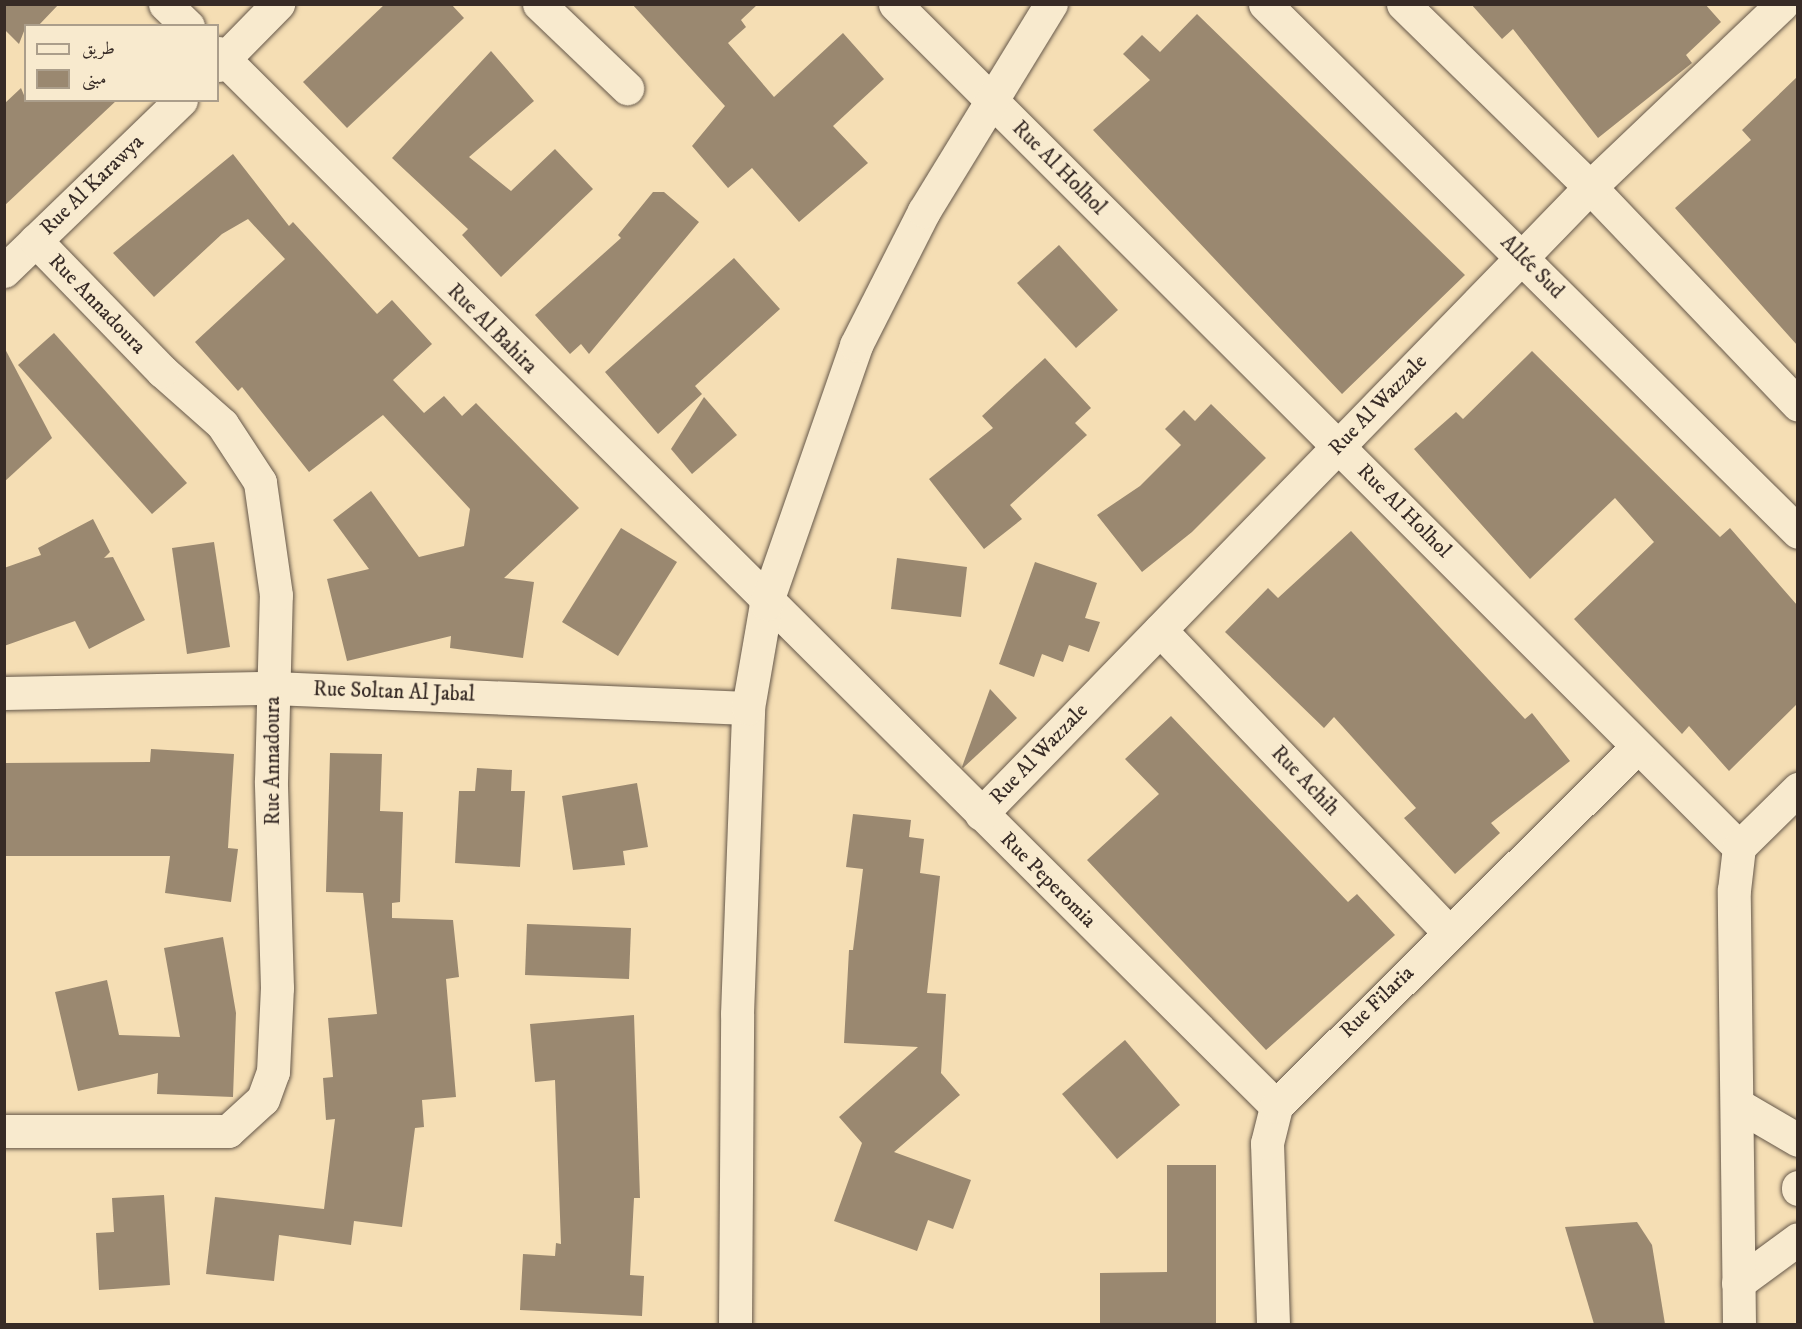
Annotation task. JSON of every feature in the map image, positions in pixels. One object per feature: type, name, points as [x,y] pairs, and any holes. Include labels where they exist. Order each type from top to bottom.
[{"type":"street","points":[[165,4],[186,24]]},
{"type":"street","points":[[220,59],[278,4]]},
{"type":"street","points":[[539,4],[627,88]]},
{"type":"street","name":"Rue Al Holhol","points":[[895,4],[1739,847]]},
{"type":"street","points":[[735,1324],[737,1014],[748,708],[766,604],[856,345],[924,211],[1051,4]]},
{"type":"street","name":"Allée Sud","points":[[1265,4],[1523,257],[1797,532]]},
{"type":"street","points":[[1403,4],[1590,188],[1797,405]]},
{"type":"street","points":[[1784,4],[1797,17]]},
{"type":"street","name":"Rue Al Wazzale","points":[[981,814],[1590,188],[1784,4]]},
{"type":"street","name":"Rue Al Bahira","points":[[220,59],[766,604]]},
{"type":"street","name":"Rue Al Karawya","points":[[4,271],[179,102]]},
{"type":"street","name":"Rue Annadoura","points":[[4,1131],[228,1131],[263,1099],[273,1072],[277,988],[273,688],[276,595],[260,482],[222,424],[162,371],[35,240]]},
{"type":"street","name":"Rue Peperomia","points":[[766,604],[1276,1106]]},
{"type":"street","name":"Rue Achih","points":[[1160,630],[1449,932]]},
{"type":"street","name":"Rue Soltan Al Jabal","points":[[4,693],[273,688],[748,708]]},
{"type":"street","name":"Rue Filaria","points":[[1276,1106],[1637,747]]},
{"type":"street","points":[[1738,1324],[1738,1105],[1734,890],[1739,847],[1797,789]]},
{"type":"street","points":[[1738,1105],[1797,1140]]},
{"type":"street","points":[[1272,1324],[1268,1143],[1276,1106]]},
{"type":"street","points":[[1738,1283],[1797,1239]]},
{"type":"building","points":[[4,4],[59,4],[40,24],[24,24],[19,44],[4,29]]},
{"type":"building","points":[[385,4],[451,4],[464,18],[347,128],[303,82]]},
{"type":"building","points":[[632,4],[758,4],[741,20],[746,27],[728,43],[774,97],[843,33],[884,79],[833,126],[868,163],[799,222],[752,168],[728,188],[692,146],[725,106]]},
{"type":"building","points":[[1471,4],[1705,4],[1721,22],[1686,55],[1692,63],[1598,138],[1513,29],[1502,39]]},
{"type":"building","points":[[1197,14],[1465,275],[1342,394],[1093,130],[1150,80],[1123,54],[1142,35],[1160,52]]},
{"type":"building","points":[[491,51],[534,101],[469,157],[511,191],[555,149],[593,189],[501,277],[462,235],[468,229],[392,158]]},
{"type":"building","points":[[1797,77],[1797,345],[1675,208],[1751,140],[1742,130]]},
{"type":"building","points":[[21,88],[24,102],[115,102],[4,206],[4,104]]},
{"type":"building","points":[[233,154],[289,226],[293,222],[377,314],[392,300],[432,344],[393,380],[424,413],[444,396],[462,416],[476,403],[579,508],[504,578],[534,582],[523,658],[450,648],[451,636],[347,661],[327,579],[369,569],[333,520],[371,491],[419,557],[464,546],[470,509],[383,415],[309,472],[242,387],[238,391],[195,342],[285,259],[248,219],[222,234],[154,297],[113,253]]},
{"type":"building","points":[[653,192],[664,192],[699,222],[589,354],[581,344],[570,354],[535,315],[621,238],[618,235]]},
{"type":"building","points":[[1059,245],[1118,310],[1076,348],[1017,283]]},
{"type":"building","points":[[734,258],[780,309],[695,386],[702,394],[658,434],[605,372]]},
{"type":"building","points":[[54,333],[187,483],[152,514],[18,365]]},
{"type":"building","points":[[4,347],[52,438],[4,482]]},
{"type":"building","points":[[1532,351],[1720,537],[1730,528],[1797,605],[1797,704],[1729,771],[1689,726],[1682,734],[1574,619],[1654,542],[1615,498],[1530,579],[1414,449],[1456,412],[1463,419]]},
{"type":"building","points":[[1045,358],[1091,408],[1075,423],[1087,435],[1010,505],[1022,519],[984,549],[929,479],[993,428],[982,416]]},
{"type":"building","points":[[704,397],[737,435],[692,474],[671,449]]},
{"type":"building","points":[[1211,404],[1266,458],[1192,532],[1142,572],[1097,515],[1140,486],[1181,445],[1165,429],[1184,410],[1195,421]]},
{"type":"building","points":[[93,519],[110,552],[104,558],[113,557],[145,620],[89,649],[75,621],[4,646],[4,568],[41,555],[38,548]]},
{"type":"building","points":[[621,528],[677,562],[618,656],[562,622]]},
{"type":"building","points":[[1351,531],[1525,719],[1532,713],[1570,761],[1491,823],[1500,833],[1455,874],[1404,818],[1416,808],[1334,717],[1324,728],[1225,632],[1268,588],[1278,598]]},
{"type":"building","points":[[214,542],[230,647],[187,654],[172,548]]},
{"type":"building","points":[[897,558],[967,567],[961,617],[891,609]]},
{"type":"building","points":[[1035,562],[1097,583],[1085,618],[1100,622],[1089,652],[1069,645],[1063,662],[1042,654],[1034,677],[999,664]]},
{"type":"building","points":[[990,689],[1017,718],[963,768],[962,767]]},
{"type":"building","points":[[1171,716],[1348,902],[1357,894],[1395,935],[1266,1050],[1087,860],[1159,794],[1125,759]]},
{"type":"building","points":[[151,749],[234,754],[228,848],[238,849],[231,902],[165,893],[170,856],[4,856],[4,763],[150,762]]},
{"type":"building","points":[[330,753],[382,754],[380,811],[403,812],[400,902],[392,903],[392,918],[453,920],[459,977],[446,979],[456,1097],[422,1100],[424,1127],[415,1128],[402,1227],[354,1221],[351,1245],[279,1235],[274,1281],[206,1274],[215,1197],[324,1209],[335,1119],[326,1120],[323,1078],[333,1077],[328,1018],[377,1014],[363,893],[326,892]]},
{"type":"building","points":[[477,768],[512,770],[511,791],[525,791],[520,867],[455,863],[459,791],[475,791]]},
{"type":"building","points":[[637,783],[648,847],[623,851],[625,865],[573,870],[562,796]]},
{"type":"building","points":[[853,814],[911,820],[909,837],[924,839],[920,873],[940,876],[927,993],[946,994],[941,1073],[960,1095],[894,1152],[971,1180],[953,1229],[928,1220],[917,1251],[834,1221],[862,1143],[839,1117],[918,1047],[844,1043],[849,950],[853,950],[863,869],[846,867]]},
{"type":"building","points":[[527,924],[631,928],[629,979],[525,975]]},
{"type":"building","points":[[223,937],[236,1013],[233,1097],[157,1094],[158,1073],[78,1091],[55,992],[107,980],[119,1035],[180,1037],[164,948]]},
{"type":"building","points":[[634,1015],[640,1198],[634,1198],[630,1275],[644,1276],[642,1316],[520,1310],[523,1254],[555,1256],[556,1243],[561,1244],[555,1080],[535,1082],[530,1024]]},
{"type":"building","points":[[1125,1040],[1180,1105],[1117,1159],[1062,1094]]},
{"type":"building","points":[[1167,1165],[1216,1165],[1216,1324],[1100,1324],[1100,1273],[1167,1272]]},
{"type":"building","points":[[164,1195],[170,1285],[99,1290],[96,1233],[114,1232],[112,1198]]},
{"type":"building","points":[[1637,1222],[1652,1245],[1665,1324],[1594,1324],[1565,1227]]}]
